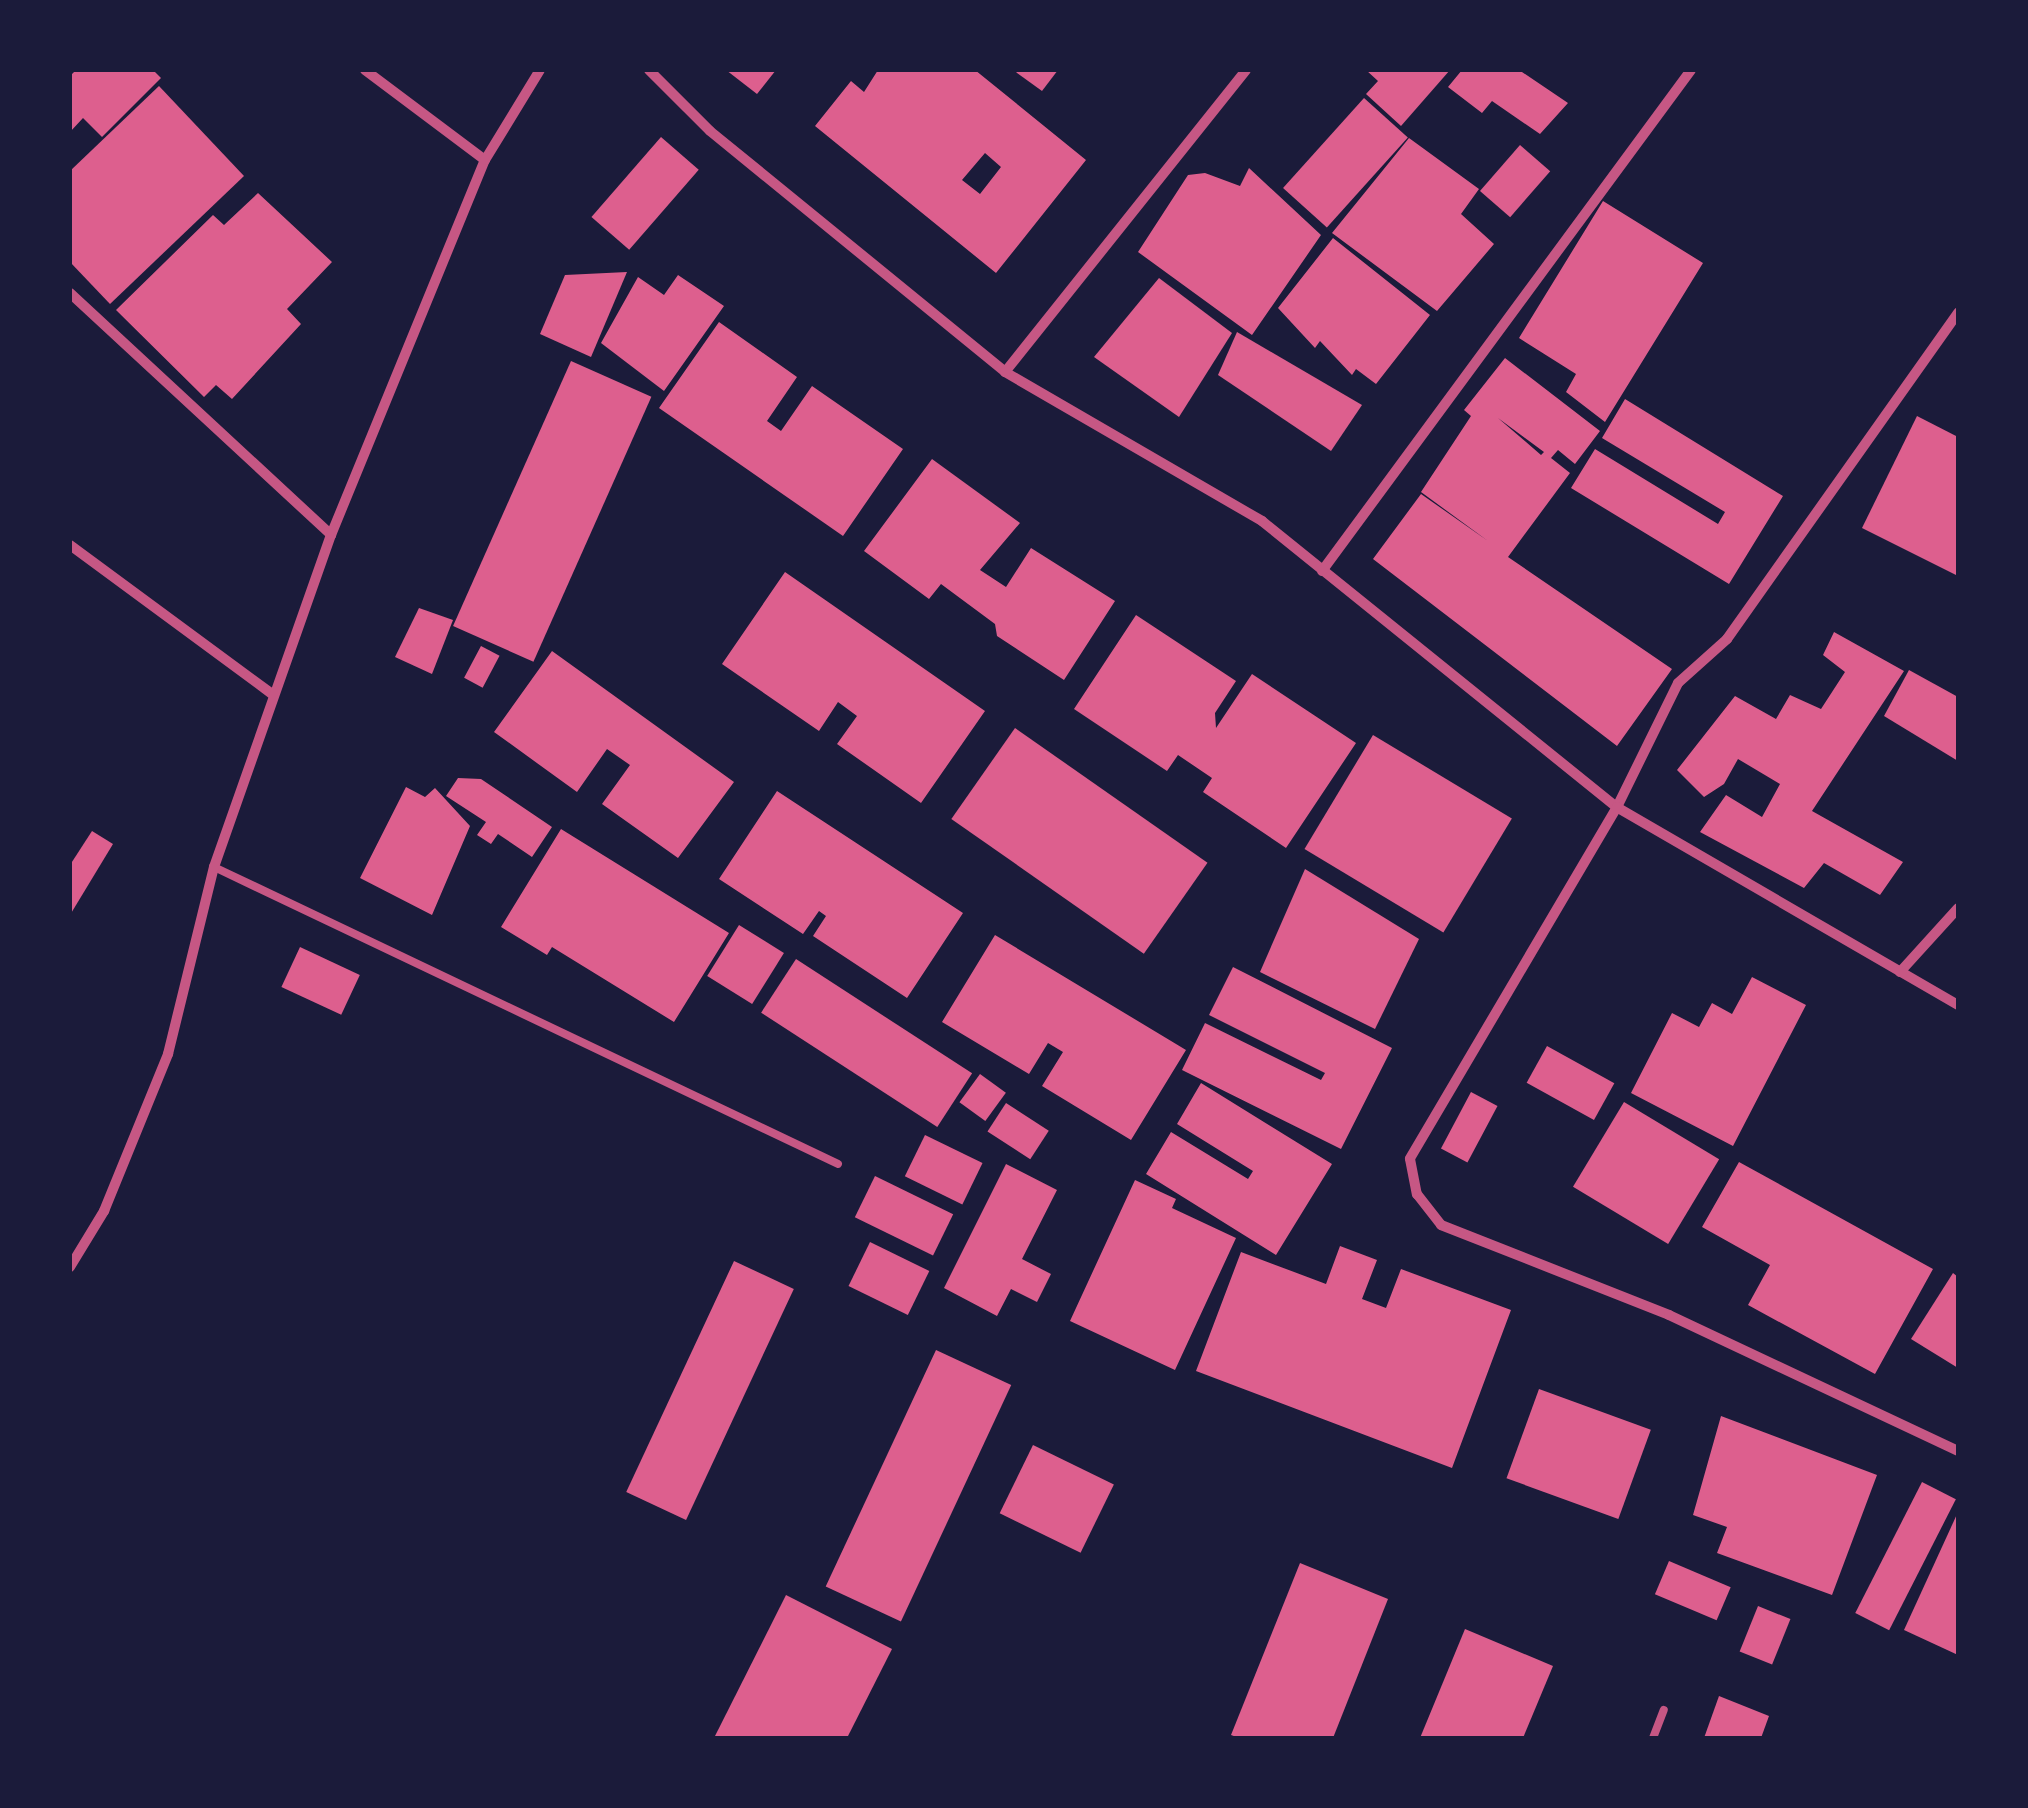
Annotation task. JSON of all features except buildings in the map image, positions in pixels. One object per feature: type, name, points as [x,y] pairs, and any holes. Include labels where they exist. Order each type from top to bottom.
[{"type":"street","points":[[365,70],[484,160]]},
{"type":"street","points":[[70,1268],[104,1211],[168,1054],[214,868],[271,693],[331,535],[484,160],[540,70]]},
{"type":"street","points":[[649,70],[725,143],[1004,372],[1262,521],[1617,807],[1958,1006]]},
{"type":"street","points":[[1004,372],[1246,70]]},
{"type":"street","points":[[1322,571],[1691,70]]},
{"type":"street","points":[[70,294],[331,535]]},
{"type":"street","points":[[1958,314],[1727,639],[1678,684],[1617,807],[1410,1159],[1418,1194],[1441,1225],[1653,1308],[1958,1451]]},
{"type":"street","points":[[70,545],[271,693]]},
{"type":"street","points":[[1900,972],[1958,908]]},
{"type":"lane","points":[[214,868],[838,1164]]},
{"type":"lane","points":[[1653,1738],[1664,1710]]}]
